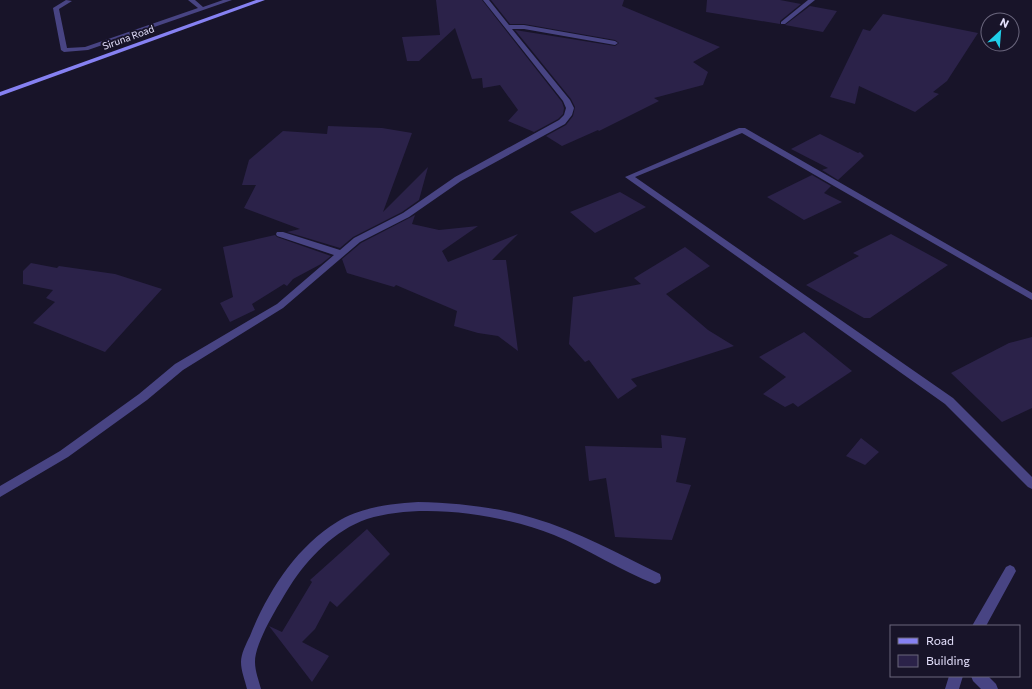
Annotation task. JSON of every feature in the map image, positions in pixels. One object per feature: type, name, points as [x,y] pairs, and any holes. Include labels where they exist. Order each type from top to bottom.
[{"type":"street","points":[[191,0],[202,9]]},
{"type":"street","points":[[69,1],[56,8],[64,50],[86,50],[229,0]]},
{"type":"street","name":"Siruna Road","points":[[0,94],[262,0]]},
{"type":"street","points":[[0,492],[64,454],[143,397],[179,367],[280,306],[304,287],[356,240],[376,228],[406,215],[430,200],[458,179],[552,128],[568,115],[570,108],[566,100],[486,0]]},
{"type":"street","points":[[783,23],[812,0]]},
{"type":"street","points":[[509,27],[524,27],[615,43]]},
{"type":"street","points":[[1032,297],[742,130],[629,177],[949,401],[1032,484]]},
{"type":"street","points":[[280,234],[340,253]]},
{"type":"street","points":[[254,689],[248,663],[258,628],[284,584],[311,549],[343,525],[376,512],[387,509],[433,507],[481,510],[515,517],[556,530],[599,549],[655,578]]},
{"type":"street","points":[[979,625],[1010,571]]},
{"type":"street","points":[[952,689],[956,677]]},
{"type":"street","points":[[979,677],[991,689]]},
{"type":"building","points":[[436,0],[482,0],[562,102],[564,108],[563,114],[558,119],[534,132],[508,121],[518,110],[500,85],[483,88],[482,78],[472,79],[455,28],[419,61],[407,61],[402,37],[440,35]]},
{"type":"building","points":[[491,0],[624,0],[622,6],[720,47],[693,62],[708,72],[703,85],[654,98],[659,101],[599,131],[598,130],[562,146],[546,136],[566,125],[573,116],[575,107],[571,99],[515,30],[615,46],[619,43],[615,40],[524,24],[510,24]]},
{"type":"building","points":[[707,0],[780,0],[801,4],[780,21],[780,24],[706,12]]},
{"type":"building","points":[[810,6],[837,11],[823,32],[785,25]]},
{"type":"building","points":[[883,14],[978,33],[947,81],[933,92],[939,94],[915,112],[859,86],[855,104],[830,97],[863,29],[870,31]]},
{"type":"building","points":[[328,126],[382,128],[412,133],[383,212],[428,167],[419,200],[402,212],[353,237],[340,248],[287,232],[300,229],[244,208],[256,185],[242,185],[249,160],[283,131],[327,134]]},
{"type":"building","points":[[820,134],[858,153],[860,152],[864,156],[838,180],[822,170],[828,168],[791,149]]},
{"type":"building","points":[[812,175],[831,186],[824,193],[842,202],[804,220],[767,197]]},
{"type":"building","points":[[620,192],[646,207],[595,233],[570,212]]},
{"type":"building","points":[[415,215],[412,224],[439,230],[478,226],[442,251],[448,262],[518,234],[492,260],[506,260],[518,351],[498,336],[478,333],[454,326],[457,311],[396,285],[394,287],[347,273],[342,259],[361,243]]},
{"type":"building","points":[[891,234],[948,265],[870,318],[864,318],[806,285],[859,256],[853,253]]},
{"type":"building","points":[[275,235],[331,256],[321,264],[293,279],[287,286],[284,284],[252,304],[255,310],[230,322],[220,303],[233,297],[223,247]]},
{"type":"building","points":[[685,247],[710,266],[666,294],[708,330],[734,346],[631,379],[637,386],[618,399],[589,360],[585,362],[569,344],[573,297],[641,284],[634,278]]},
{"type":"building","points":[[31,263],[57,268],[59,266],[115,274],[162,289],[105,352],[33,323],[55,302],[46,298],[53,290],[23,284],[23,271]]},
{"type":"building","points":[[804,332],[852,371],[798,407],[793,403],[785,407],[763,394],[786,377],[759,357]]},
{"type":"building","points":[[1032,337],[1032,408],[1002,422],[951,373],[1009,343]]},
{"type":"building","points":[[661,435],[686,438],[676,482],[691,485],[672,540],[615,537],[606,478],[589,481],[585,446],[662,448]]},
{"type":"building","points":[[861,438],[879,452],[865,465],[846,456]]},
{"type":"building","points":[[367,529],[390,554],[337,607],[330,601],[315,629],[302,642],[329,656],[312,682],[269,626],[282,632],[312,582],[310,580]]}]
